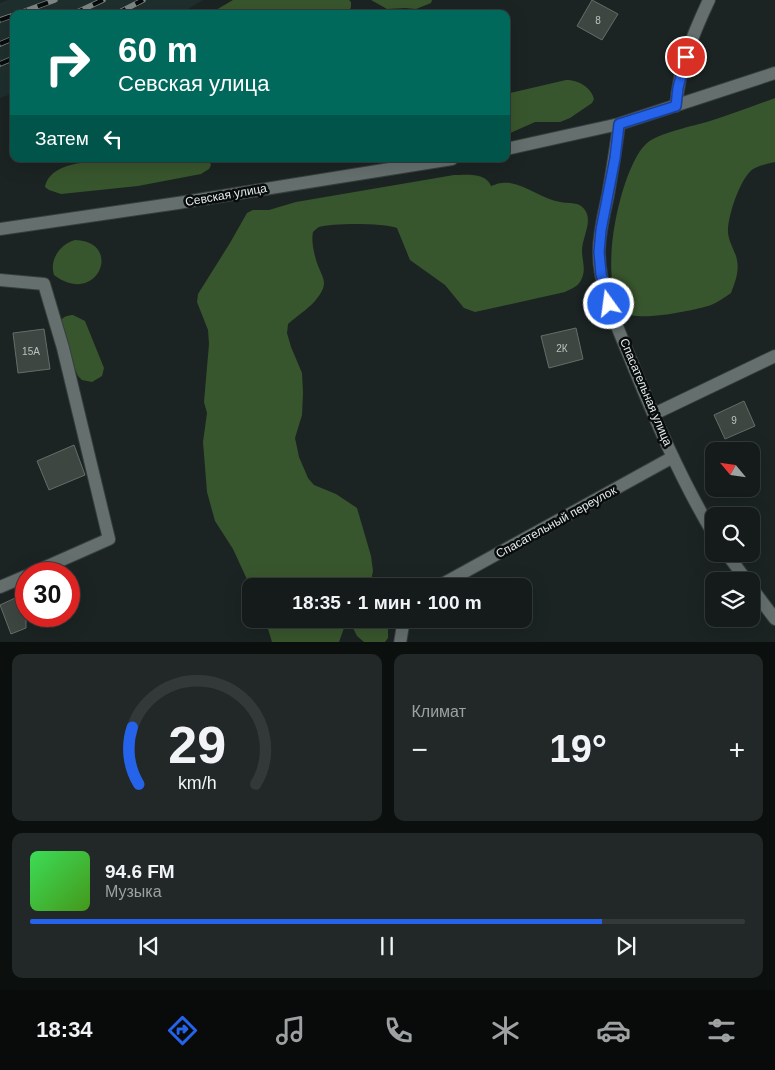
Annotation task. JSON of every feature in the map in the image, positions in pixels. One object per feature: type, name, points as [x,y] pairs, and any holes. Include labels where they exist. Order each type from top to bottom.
[{"type":"street","points":[[676,106],[681,70],[709,0]]},
{"type":"street","points":[[510,149],[619,124],[775,72]]},
{"type":"street","name":"Спасательная улица","points":[[619,124],[615,158],[601,230],[599,252],[601,274],[609,304],[654,414],[673,457],[705,518]]},
{"type":"street","name":"Севская улица","points":[[0,230],[433,162]]},
{"type":"street","points":[[0,280],[44,284],[63,348],[109,539],[57,562]]},
{"type":"street","points":[[654,414],[775,356]]},
{"type":"street","name":"Спасательный переулок","points":[[454,578],[673,457]]},
{"type":"street","points":[[0,587],[15,581]]},
{"type":"street","points":[[760,599],[775,619]]},
{"type":"street","points":[[400,642],[401,628]]},
{"type":"shaded area","points":[[8,0],[203,0],[187,10],[10,10],[10,94],[0,98],[0,3]]},
{"type":"green space","points":[[233,0],[349,0],[351,2],[350,10],[216,10]]},
{"type":"green space","points":[[371,0],[432,0],[431,3],[416,9],[387,9]]},
{"type":"green space","points":[[566,80],[575,81],[587,88],[594,99],[592,103],[570,118],[560,122],[535,122],[510,133],[510,93]]},
{"type":"green space","points":[[775,98],[775,162],[753,169],[748,174],[735,199],[728,226],[730,242],[738,265],[731,293],[711,305],[694,310],[654,316],[626,313],[617,300],[612,279],[611,255],[620,201],[627,177],[636,157],[646,144],[658,136]]},
{"type":"green space","points":[[210,162],[211,165],[209,169],[201,174],[138,186],[61,194],[45,187],[50,177],[57,171],[79,163]]},
{"type":"green space","points":[[454,175],[470,175],[485,178],[491,186],[498,183],[510,183],[563,203],[580,205],[587,215],[588,220],[582,246],[584,271],[579,283],[565,292],[475,312],[464,308],[445,285],[410,260],[397,228],[370,224],[346,224],[319,227],[313,232],[313,248],[324,286],[315,301],[288,324],[287,333],[302,373],[302,415],[295,438],[299,457],[308,478],[314,485],[336,494],[357,508],[371,556],[373,571],[372,578],[246,578],[233,549],[215,521],[207,492],[203,442],[207,413],[204,402],[209,344],[208,330],[197,302],[198,294],[247,213],[253,210],[269,210],[296,202]]},
{"type":"green space","points":[[75,240],[90,243],[99,251],[101,260],[99,270],[93,279],[83,284],[70,283],[54,275],[53,264],[57,253],[65,245]]},
{"type":"green space","points":[[73,315],[85,321],[104,368],[102,376],[92,382],[82,380],[78,376],[64,338],[61,324],[62,319]]},
{"type":"green space","points":[[268,628],[344,628],[339,642],[272,642]]},
{"type":"green space","points":[[353,628],[388,628],[388,638],[385,642],[364,642],[357,636]]},
{"type":"building","points":[[592,0],[618,14],[602,40],[577,26]]},
{"type":"building","points":[[576,328],[583,359],[549,368],[541,336]]},
{"type":"building","points":[[44,329],[50,369],[18,373],[13,333]]},
{"type":"building","points":[[744,401],[755,426],[725,439],[714,415]]},
{"type":"building","points":[[74,445],[85,475],[49,490],[37,461]]},
{"type":"building","points":[[15,598],[15,627],[26,628],[11,634],[0,605]]},
{"type":"railway","points":[[28,10],[55,0]]},
{"type":"railway","points":[[82,10],[103,0]]},
{"type":"railway","points":[[124,10],[143,0]]},
{"type":"railway","points":[[0,20],[10,16]]},
{"type":"railway","points":[[0,44],[10,40]]},
{"type":"railway","points":[[0,64],[10,60]]},
{"type":"route","points":[[609,304],[601,274],[599,252],[619,124],[676,106],[681,70],[686,57]]}]
